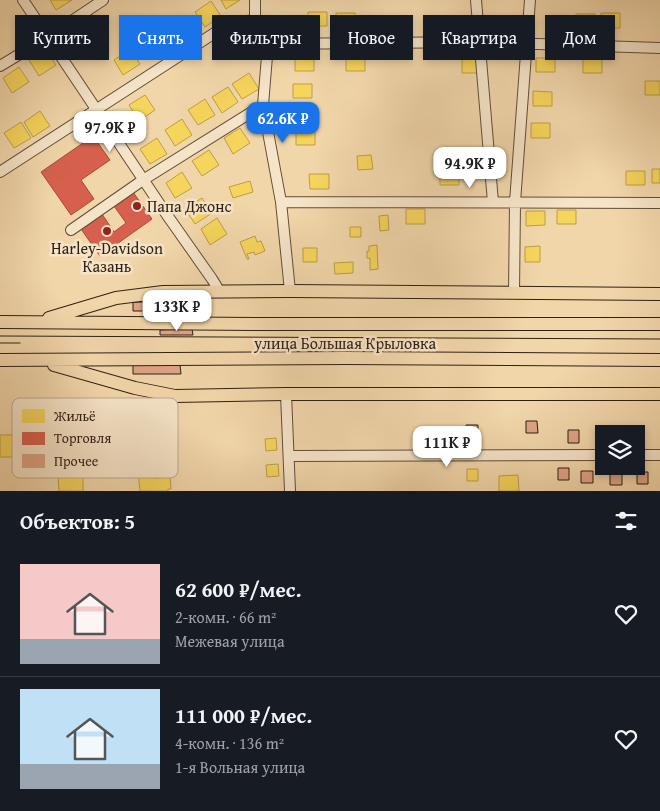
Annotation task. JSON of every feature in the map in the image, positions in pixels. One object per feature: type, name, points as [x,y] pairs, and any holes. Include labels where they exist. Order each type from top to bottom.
[{"type":"main road","points":[[40,322],[79,308],[132,295],[163,292],[660,294]]},
{"type":"main road","name":"улица Большая Крыловка","points":[[0,322],[660,324]]},
{"type":"main road","name":"улица Большая Крыловка","points":[[0,360],[335,358],[660,360]]},
{"type":"main road","points":[[40,361],[135,388],[175,396],[286,394],[660,394]]},
{"type":"street","points":[[23,0],[33,15]]},
{"type":"street","points":[[82,15],[104,0]]},
{"type":"street","points":[[255,0],[255,15]]},
{"type":"street","points":[[476,0],[478,15]]},
{"type":"street","points":[[529,15],[530,0]]},
{"type":"street","points":[[0,172],[212,35]]},
{"type":"street","points":[[320,44],[423,43]]},
{"type":"street","points":[[535,45],[660,48]]},
{"type":"street","points":[[0,66],[15,57]]},
{"type":"street","points":[[63,60],[220,292]]},
{"type":"street","points":[[267,60],[263,105],[280,202],[290,292]]},
{"type":"street","points":[[482,60],[493,202]]},
{"type":"street","points":[[514,293],[515,202],[526,60]]},
{"type":"street","points":[[71,230],[143,180],[263,105]]},
{"type":"street","points":[[280,202],[660,203]]},
{"type":"street","points":[[286,394],[290,491]]},
{"type":"street","points":[[289,456],[595,455]]},
{"type":"street","points":[[645,455],[660,455]]},
{"type":"building: Жильё","points":[[50,0],[72,0],[56,10]]},
{"type":"building: Жильё","points":[[221,0],[240,0],[226,9]]},
{"type":"building: Жильё","points":[[211,1],[220,15],[212,15],[212,22],[205,27],[202,22],[202,15],[197,15],[195,12]]},
{"type":"building: Жильё","points":[[308,12],[327,12],[327,26],[320,26],[320,15],[308,15]]},
{"type":"building: Жильё","points":[[336,13],[355,13],[355,15],[336,15]]},
{"type":"building: Жильё","points":[[601,13],[620,13],[620,28],[615,28],[615,15],[601,15]]},
{"type":"building: Жильё","points":[[576,14],[595,14],[595,15]]},
{"type":"building: Жильё","points":[[119,57],[119,60],[137,60],[140,64],[123,75],[114,60]]},
{"type":"building: Жильё","points":[[536,58],[555,60],[555,72],[536,72]]},
{"type":"building: Жильё","points":[[29,60],[53,60],[56,65],[39,76]]},
{"type":"building: Жильё","points":[[295,60],[314,60],[314,71],[295,71]]},
{"type":"building: Жильё","points":[[346,60],[365,60],[365,71],[346,71]]},
{"type":"building: Жильё","points":[[462,60],[481,60],[481,73],[462,73]]},
{"type":"building: Жильё","points":[[583,60],[602,60],[602,73],[583,73]]},
{"type":"building: Жильё","points":[[19,67],[29,82],[12,93],[3,78]]},
{"type":"building: Жильё","points":[[249,73],[259,89],[242,99],[232,84]]},
{"type":"building: Жильё","points":[[645,81],[660,81],[660,95],[645,95]]},
{"type":"building: Жильё","points":[[293,84],[312,84],[312,98],[293,98]]},
{"type":"building: Жильё","points":[[228,87],[238,102],[222,113],[212,97]]},
{"type":"building: Жильё","points":[[533,91],[552,92],[552,106],[533,106]]},
{"type":"building: Жильё","points":[[145,95],[155,110],[139,121],[129,105]]},
{"type":"building: Жильё","points":[[205,99],[215,115],[198,125],[188,110]]},
{"type":"building: Жильё","points":[[293,107],[312,107],[312,121],[293,121]]},
{"type":"building: Жильё","points":[[40,111],[50,126],[33,137],[24,122]]},
{"type":"building: Жильё","points":[[182,119],[192,135],[175,146],[165,130]]},
{"type":"building: Жильё","points":[[21,122],[31,138],[14,148],[4,133]]},
{"type":"building: Жильё","points":[[531,123],[550,123],[550,138],[531,138]]},
{"type":"building: Жильё","points":[[240,128],[250,143],[233,154],[224,138]]},
{"type":"building: Жильё","points":[[296,131],[315,131],[315,145],[296,145]]},
{"type":"building: Жильё","points":[[157,138],[167,154],[150,164],[140,149]]},
{"type":"building: Жильё","points":[[209,150],[219,165],[202,176],[192,161]]},
{"type":"building: Жильё","points":[[371,155],[373,169],[358,170],[357,156]]},
{"type":"building: Жильё","points":[[652,169],[660,169],[660,183],[652,183]]},
{"type":"building: Жильё","points":[[440,171],[459,171],[459,185],[440,185]]},
{"type":"building: Жильё","points":[[626,171],[645,171],[645,185],[626,185]]},
{"type":"building: Жильё","points":[[182,172],[192,188],[175,198],[166,183]]},
{"type":"building: Жильё","points":[[309,174],[329,174],[329,189],[310,189]]},
{"type":"building: Жильё","points":[[250,181],[253,192],[233,198],[229,187]]},
{"type":"building: Жильё","points":[[202,198],[212,213],[195,224],[185,209]]},
{"type":"building: Жильё","points":[[406,209],[425,209],[425,224],[406,224]]},
{"type":"building: Жильё","points":[[557,210],[576,210],[576,224],[557,224]]},
{"type":"building: Жильё","points":[[526,211],[545,211],[545,225],[526,226]]},
{"type":"building: Жильё","points":[[388,215],[389,230],[380,231],[379,216]]},
{"type":"building: Жильё","points":[[217,218],[227,234],[210,245],[201,229]]},
{"type":"building: Жильё","points":[[350,227],[361,227],[361,237],[350,237]]},
{"type":"building: Жильё","points":[[255,236],[257,242],[261,241],[265,251],[255,255],[254,252],[247,254],[249,259],[247,259],[240,242]]},
{"type":"building: Жильё","points":[[377,245],[378,269],[370,270],[370,258],[367,258],[367,251],[369,251],[369,246]]},
{"type":"building: Жильё","points":[[540,246],[540,262],[525,262],[525,247]]},
{"type":"building: Жильё","points":[[303,248],[317,248],[317,262],[303,262]]},
{"type":"building: Жильё","points":[[353,262],[353,273],[335,274],[334,263]]},
{"type":"building: Жильё","points":[[0,435],[12,435],[12,457],[0,457]]},
{"type":"building: Жильё","points":[[276,438],[277,450],[266,451],[265,439]]},
{"type":"building: Жильё","points":[[278,464],[279,476],[267,477],[266,465]]},
{"type":"building: Жильё","points":[[467,469],[478,469],[478,481],[467,481]]},
{"type":"building: Жильё","points":[[518,475],[519,491],[499,491],[499,476]]},
{"type":"building: Жильё","points":[[58,478],[83,478],[83,491],[59,491]]},
{"type":"building: Жильё","points":[[139,478],[170,478],[171,489],[168,489],[168,491],[140,491]]},
{"type":"building: Торговля","points":[[93,136],[110,160],[81,180],[94,199],[71,215],[41,172]]},
{"type":"building: Торговля","points":[[133,192],[152,219],[100,256],[81,229],[102,214],[114,232],[126,223],[114,206]]},
{"type":"building: Прочее","points":[[133,302],[180,302],[181,311],[133,311]]},
{"type":"building: Прочее","points":[[192,329],[193,335],[160,335],[160,330]]},
{"type":"building: Прочее","points":[[133,365],[180,365],[181,374],[133,374]]},
{"type":"building: Прочее","points":[[526,421],[537,421],[538,433],[526,433]]},
{"type":"building: Прочее","points":[[466,425],[478,425],[478,437],[466,437]]},
{"type":"building: Прочее","points":[[568,430],[579,430],[579,443],[568,443]]},
{"type":"building: Прочее","points":[[558,468],[569,468],[569,480],[558,480]]},
{"type":"building: Прочее","points":[[581,471],[593,471],[593,483],[581,483]]},
{"type":"building: Прочее","points":[[645,472],[648,472],[648,484],[637,484],[637,475],[645,475]]},
{"type":"building: Прочее","points":[[610,475],[622,475],[622,485],[610,485]]},
{"type":"tram line","points":[[0,336],[660,339]]},
{"type":"tram line","points":[[0,343],[20,343]]},
{"type":"place","name":"Папа Джонс","points":[[137,206]]},
{"type":"place","name":"Harley-Davidson Казань","points":[[107,231]]}]
